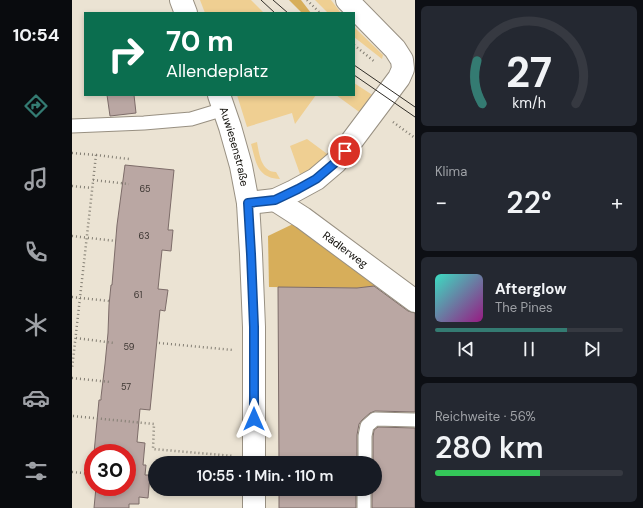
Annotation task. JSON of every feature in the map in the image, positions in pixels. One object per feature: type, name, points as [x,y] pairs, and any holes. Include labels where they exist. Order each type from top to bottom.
[{"type":"street","points":[[181,0],[186,12]]},
{"type":"street","points":[[248,203],[275,200],[316,179],[336,162],[399,78],[403,69],[402,60],[395,49],[347,0]]},
{"type":"street","name":"Auwiesenstraße","points":[[221,102],[241,166],[248,203],[254,327],[245,456]]},
{"type":"street","name":"Rädlerweg","points":[[275,200],[303,218],[415,301]]},
{"type":"street","points":[[254,496],[254,508]]},
{"type":"lane","points":[[72,126],[144,124],[191,119],[221,102]]},
{"type":"lane","points":[[365,456],[365,436],[367,426],[375,419],[415,420]]},
{"type":"lane","points":[[364,496],[364,508]]},
{"type":"path","points":[[308,0],[319,12]]},
{"type":"path","points":[[376,109],[415,138]]},
{"type":"path","points":[[72,152],[129,159]]},
{"type":"path","points":[[72,369],[73,345],[76,338],[96,155]]},
{"type":"path","points":[[93,180],[129,184]]},
{"type":"path","points":[[72,186],[92,188]]},
{"type":"path","points":[[72,236],[116,241]]},
{"type":"path","points":[[72,297],[109,301]]},
{"type":"path","points":[[76,338],[114,343]]},
{"type":"path","points":[[160,343],[235,350]]},
{"type":"path","points":[[72,378],[110,382]]},
{"type":"path","points":[[72,415],[154,424],[153,449],[217,456]]},
{"type":"path","points":[[72,472],[84,473]]},
{"type":"shaded area","points":[[200,0],[251,0],[263,12],[205,12]]},
{"type":"shaded area","points":[[289,0],[301,0],[310,12],[301,12]]},
{"type":"shaded area","points":[[315,0],[331,0],[340,12],[327,12]]},
{"type":"shaded area","points":[[355,28],[383,55],[382,59],[355,38]]},
{"type":"shaded area","points":[[355,84],[374,96],[362,114],[337,96],[355,96]]},
{"type":"shaded area","points":[[237,96],[315,96],[295,124],[292,113],[247,127]]},
{"type":"shaded area","points":[[307,139],[330,156],[309,171],[300,174],[290,146]]},
{"type":"shaded area","points":[[257,142],[260,156],[264,165],[267,169],[276,172],[280,179],[266,176],[259,168],[254,157],[251,144]]},
{"type":"shaded area","points":[[293,224],[384,286],[357,288],[269,287],[268,236]]},
{"type":"building","points":[[107,96],[134,96],[136,113],[110,116]]},
{"type":"building","points":[[125,165],[174,170],[168,230],[173,230],[171,251],[162,250],[158,289],[168,290],[165,311],[160,310],[150,410],[140,409],[137,442],[145,443],[143,465],[146,465],[145,475],[148,475],[148,498],[139,497],[139,504],[129,504],[129,508],[94,508],[95,496],[136,496],[136,444],[95,444],[99,400],[101,400],[105,364],[117,225]]},
{"type":"building","points":[[374,286],[408,311],[415,313],[415,412],[375,411],[370,413],[359,424],[357,435],[357,456],[279,456],[278,287],[357,288]]},
{"type":"building","points":[[378,427],[415,428],[415,508],[372,508],[372,496],[382,496],[382,456],[373,456],[374,430]]},
{"type":"building","points":[[279,496],[356,496],[356,508],[279,508]]},
{"type":"tram line","points":[[261,0],[274,12]]},
{"type":"tram line","points":[[273,0],[287,12]]},
{"type":"tram line","points":[[355,66],[415,107]]},
{"type":"tram line","points":[[355,76],[415,117]]},
{"type":"route","points":[[254,419],[254,327],[248,203],[275,200],[298,189],[316,179],[336,162],[345,151]]}]
